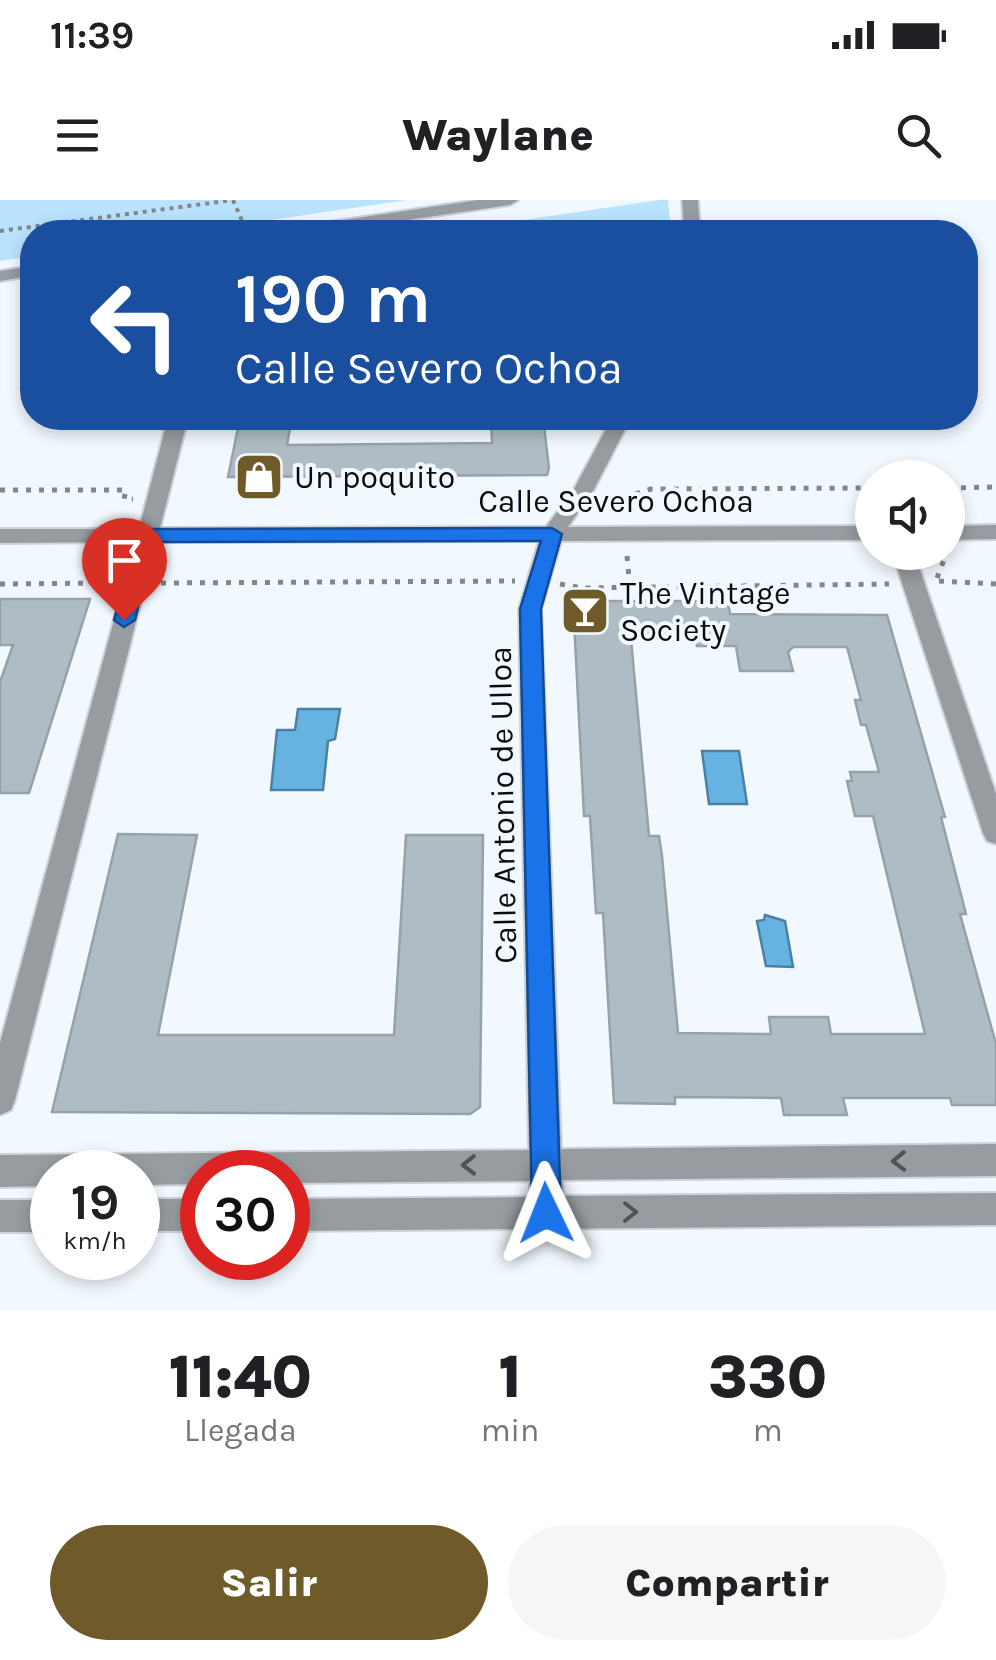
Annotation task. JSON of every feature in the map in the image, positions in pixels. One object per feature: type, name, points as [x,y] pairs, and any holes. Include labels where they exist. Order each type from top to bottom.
[{"type":"street","points":[[376,220],[510,200]]},
{"type":"street","points":[[0,1100],[175,430]]},
{"type":"street","name":"Calle Antonio de Ulloa","points":[[546,1213],[530,609],[552,534],[584,491],[615,430]]},
{"type":"street","points":[[965,533],[996,532]]},
{"type":"street","name":"Calle Severo Ochoa","points":[[0,536],[855,533]]},
{"type":"street","points":[[916,570],[923,580],[996,833]]},
{"type":"street","points":[[0,1171],[996,1160]]},
{"type":"street","points":[[310,1214],[996,1210]]},
{"type":"street","points":[[0,1216],[30,1216]]},
{"type":"path","points":[[83,220],[233,200]]},
{"type":"path","points":[[623,498],[651,490],[855,488]]},
{"type":"path","points":[[965,488],[996,488]]},
{"type":"path","points":[[0,490],[126,490],[124,500],[156,499]]},
{"type":"path","points":[[923,580],[932,570]]},
{"type":"path","points":[[0,584],[538,580],[598,588],[882,586],[923,580],[996,584]]},
{"type":"shaded area","points":[[0,200],[407,200],[271,220],[20,220],[20,258],[0,261]]},
{"type":"shaded area","points":[[668,200],[670,220],[523,220]]},
{"type":"water","points":[[298,709],[340,709],[335,739],[328,741],[323,790],[271,790],[277,730],[295,730]]},
{"type":"water","points":[[702,751],[739,751],[747,804],[709,804]]},
{"type":"water","points":[[765,915],[785,921],[793,967],[766,966],[757,921],[764,920]]},
{"type":"building","points":[[238,430],[290,430],[287,445],[492,443],[491,430],[544,430],[549,468],[547,475],[228,477]]},
{"type":"building","points":[[0,599],[90,599],[29,793],[0,793],[0,682],[13,645],[0,645]]},
{"type":"building","points":[[573,601],[728,601],[730,614],[887,615],[945,817],[941,817],[966,914],[960,914],[996,1044],[996,1105],[952,1105],[950,1098],[843,1098],[847,1115],[784,1115],[781,1098],[675,1097],[675,1104],[614,1103],[603,913],[596,913],[590,816],[584,816]],"holes":[[[631,639],[696,639],[697,646],[736,646],[740,671],[793,671],[788,652],[793,647],[847,647],[861,700],[855,700],[861,725],[866,725],[879,772],[850,772],[852,781],[847,781],[855,816],[873,816],[925,1034],[831,1034],[828,1017],[769,1017],[771,1034],[678,1033],[662,856],[659,836],[649,836]]]},
{"type":"building","points":[[118,834],[197,835],[158,1035],[394,1035],[406,835],[483,835],[480,1107],[470,1114],[52,1112]]},
{"type":"place","name":"Un poquito","points":[[259,477]]},
{"type":"place","name":"The Vintage Society","points":[[585,611]]},
{"type":"route","points":[[124,620],[146,536],[552,534],[530,609],[546,1213]]}]
